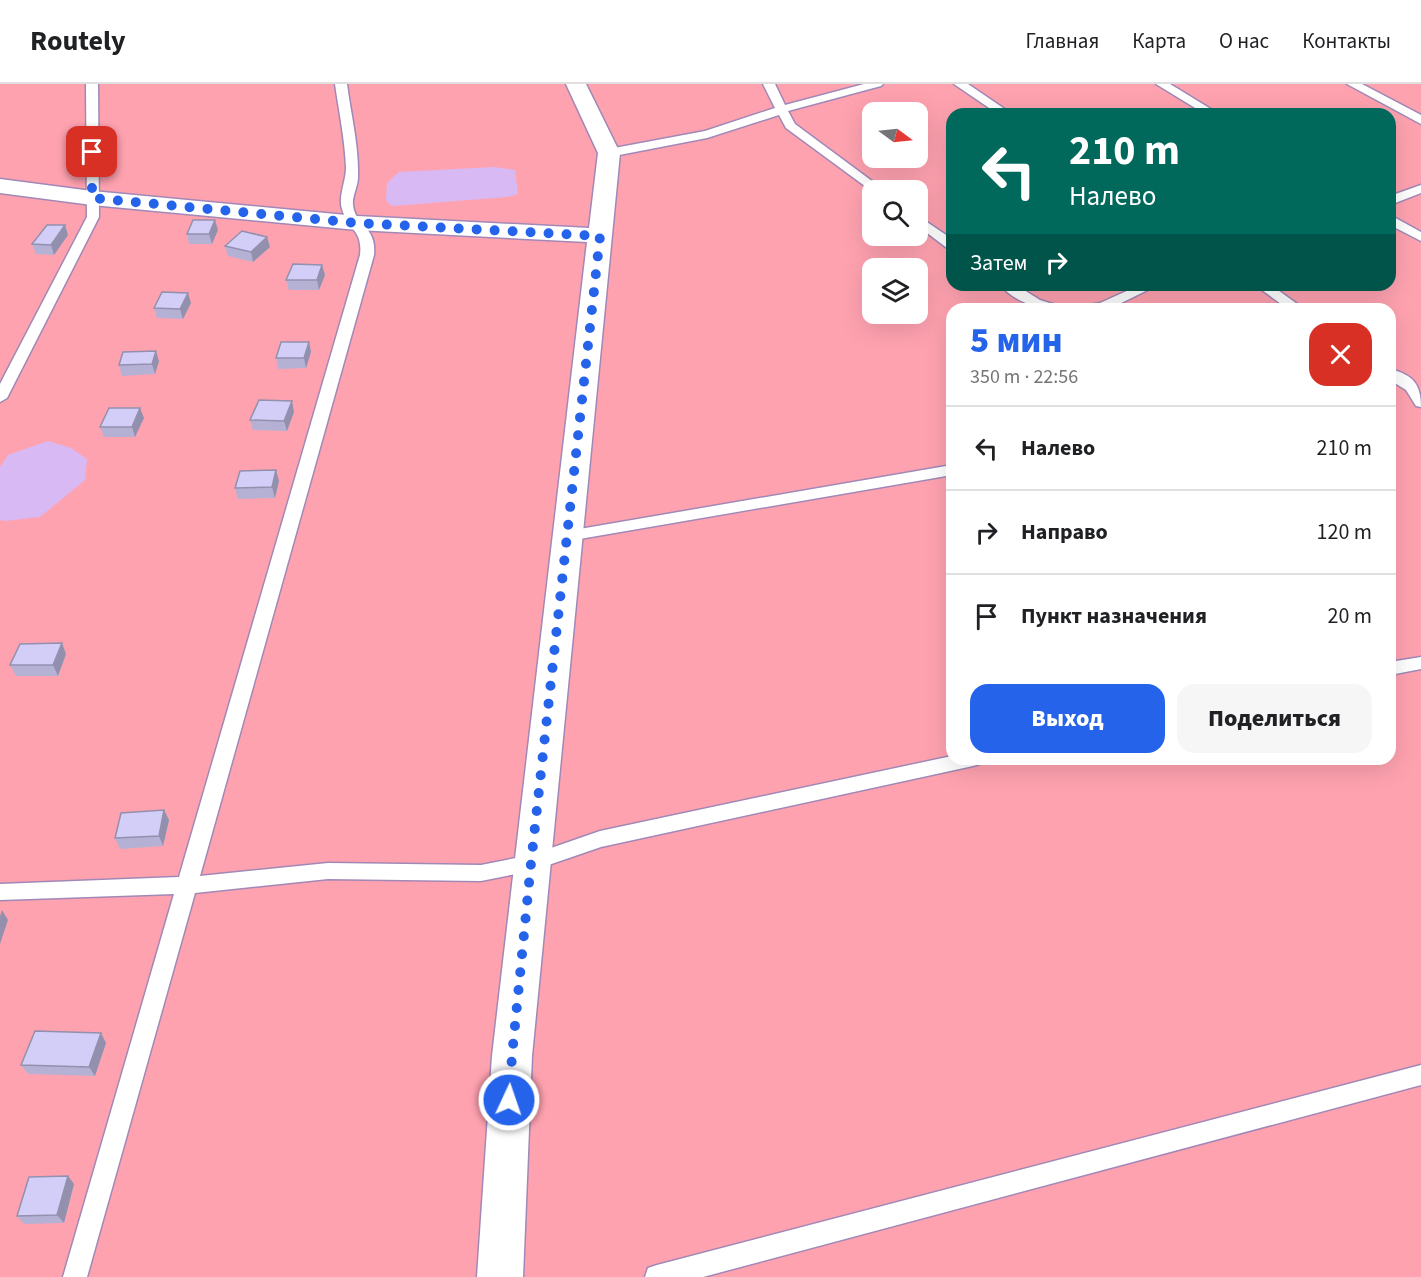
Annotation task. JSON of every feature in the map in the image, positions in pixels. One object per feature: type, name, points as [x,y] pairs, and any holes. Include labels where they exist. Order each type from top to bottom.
[{"type":"street","points":[[500,1277],[512,1056],[609,153],[576,84]]},
{"type":"street","points":[[0,186],[92,198],[357,223],[600,236]]},
{"type":"lane","points":[[0,398],[93,217],[92,84]]},
{"type":"lane","points":[[75,1277],[189,885],[370,242],[366,233],[349,214],[347,203],[352,179],[341,84]]},
{"type":"lane","points":[[769,84],[790,126],[864,180]]},
{"type":"lane","points":[[609,153],[707,134],[780,110],[877,84]]},
{"type":"lane","points":[[960,84],[997,108]]},
{"type":"lane","points":[[1162,84],[1203,108]]},
{"type":"lane","points":[[1353,84],[1421,120]]},
{"type":"lane","points":[[1396,199],[1421,189]]},
{"type":"lane","points":[[1396,222],[1421,237]]},
{"type":"lane","points":[[928,227],[946,241]]},
{"type":"lane","points":[[1016,291],[1035,303]]},
{"type":"lane","points":[[1111,303],[1138,291]]},
{"type":"lane","points":[[1271,291],[1288,303]]},
{"type":"lane","points":[[1396,377],[1412,387],[1421,403]]},
{"type":"lane","points":[[568,536],[946,471]]},
{"type":"lane","points":[[1396,668],[1421,663]]},
{"type":"lane","points":[[0,892],[189,885],[328,871],[481,873],[531,863],[600,839],[946,765]]},
{"type":"lane","points":[[657,1277],[1421,1075]]},
{"type":"shaded area","points":[[0,84],[1421,84],[1421,1277],[0,1277]]},
{"type":"shaded area","points":[[494,167],[515,170],[518,194],[507,197],[391,206],[386,200],[387,183],[399,172]]},
{"type":"shaded area","points":[[48,441],[71,448],[87,459],[85,480],[40,517],[0,520],[0,467],[8,455]]},
{"type":"building","points":[[193,220],[215,220],[209,234],[187,234]]},
{"type":"building","points":[[47,225],[65,225],[51,245],[32,244]]},
{"type":"building","points":[[242,231],[267,237],[251,252],[225,246]]},
{"type":"building","points":[[293,264],[322,265],[317,280],[286,280]]},
{"type":"building","points":[[162,292],[188,293],[180,309],[154,308]]},
{"type":"building","points":[[281,342],[309,342],[304,358],[276,358]]},
{"type":"building","points":[[156,351],[152,364],[119,365],[123,352]]},
{"type":"building","points":[[259,400],[292,401],[284,421],[250,420]]},
{"type":"building","points":[[109,408],[140,408],[132,427],[100,427]]},
{"type":"building","points":[[276,470],[272,487],[235,488],[240,471]]},
{"type":"building","points":[[62,643],[53,665],[10,665],[20,644]]},
{"type":"building","points":[[164,810],[159,836],[115,838],[121,813]]},
{"type":"building","points":[[35,1031],[101,1033],[89,1067],[21,1065]]},
{"type":"building","points":[[68,1176],[57,1215],[17,1216],[29,1177]]},
{"type":"route","points":[[92,152],[92,198],[357,223],[600,236],[531,863],[509,1100]]}]
